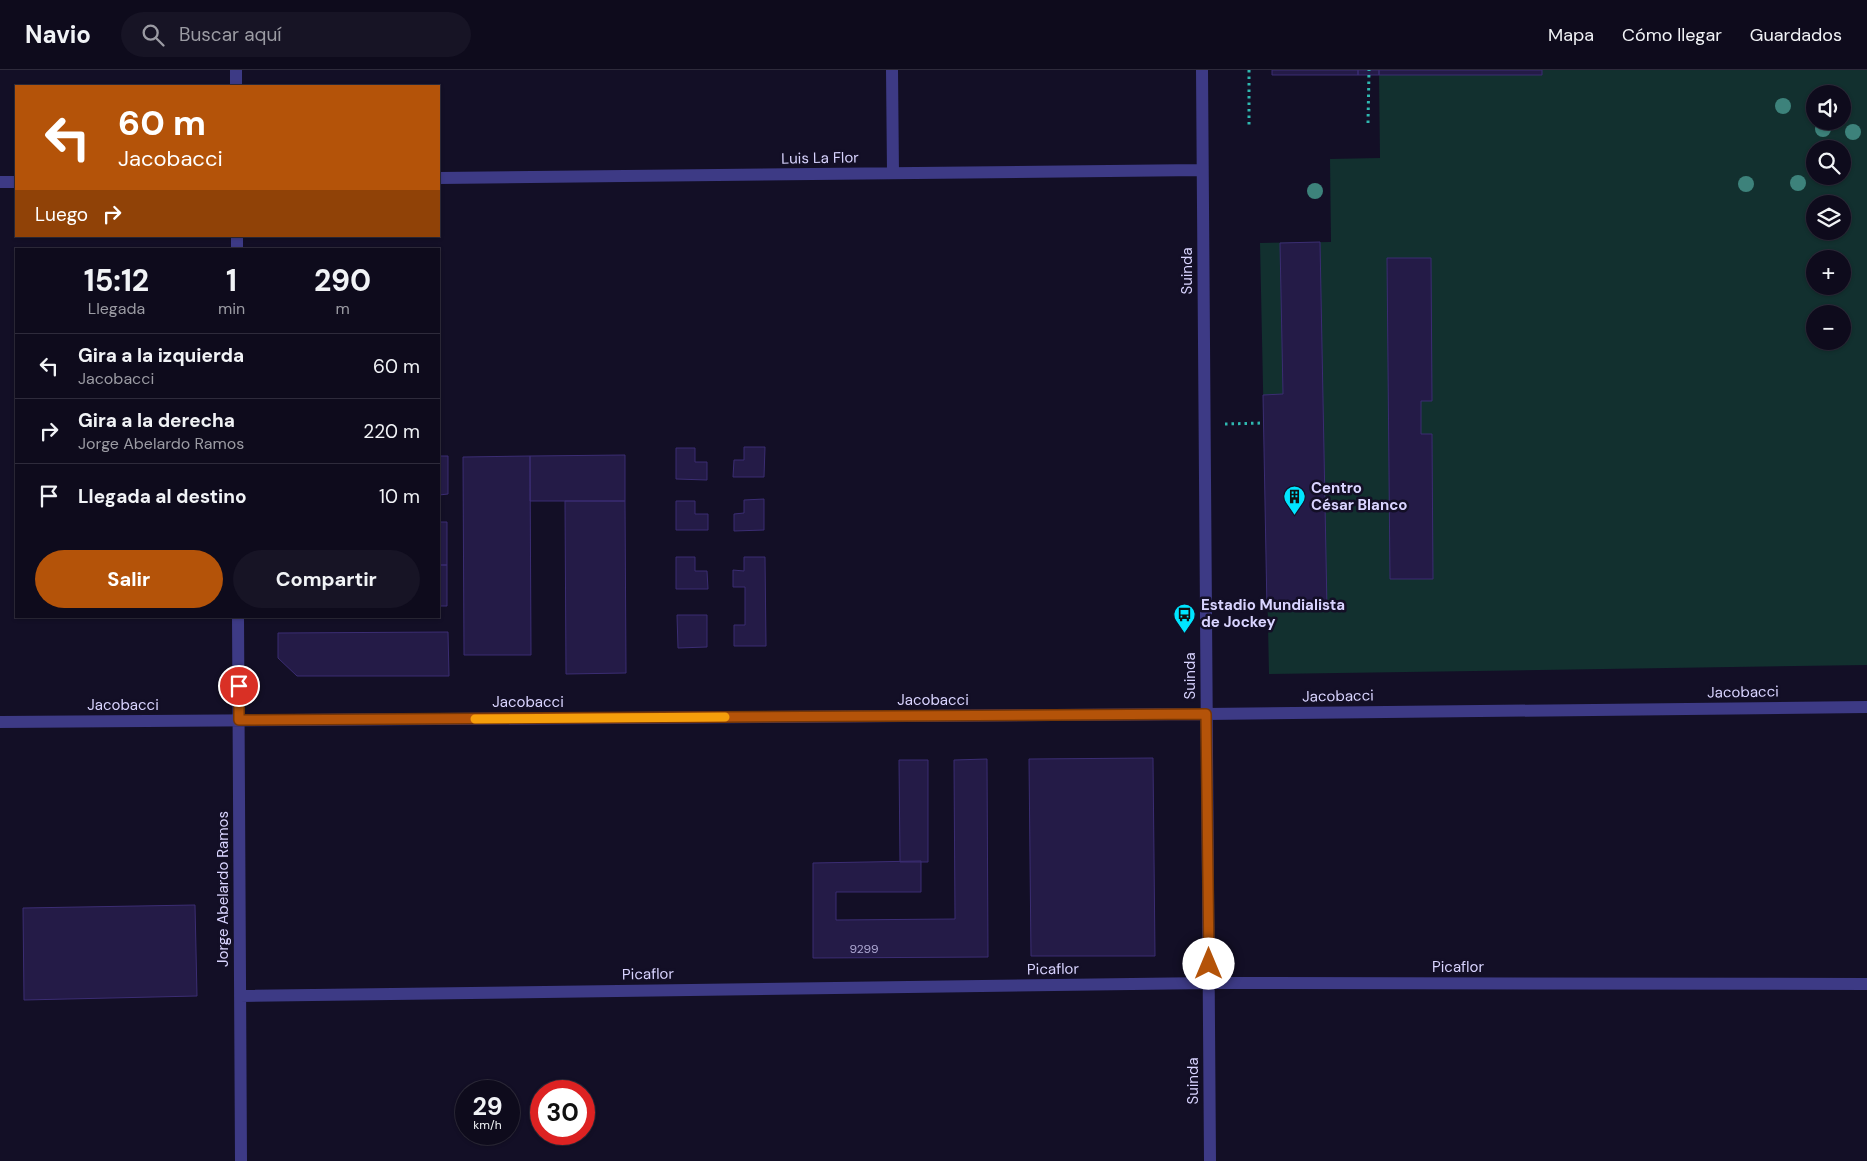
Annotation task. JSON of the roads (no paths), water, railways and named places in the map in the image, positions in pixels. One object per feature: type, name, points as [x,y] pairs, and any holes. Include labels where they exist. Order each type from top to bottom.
[{"type":"street","points":[[236,70],[236,85]]},
{"type":"street","points":[[892,70],[893,173]]},
{"type":"street","name":"Suinda","points":[[1202,70],[1210,1161]]},
{"type":"street","name":"Luis La Flor","points":[[440,178],[1202,170]]},
{"type":"street","points":[[0,182],[15,182]]},
{"type":"street","name":"Jorge Abelardo Ramos","points":[[238,618],[241,1161]]},
{"type":"street","name":"Jacobacci","points":[[0,722],[1206,714],[1867,707]]},
{"type":"street","name":"Picaflor","points":[[240,996],[1209,983],[1866,984]]},
{"type":"place","name":"Centro César Blanco","points":[[1295,516]]},
{"type":"place","name":"Estadio Mundialista de Jockey","points":[[1185,633]]}]
